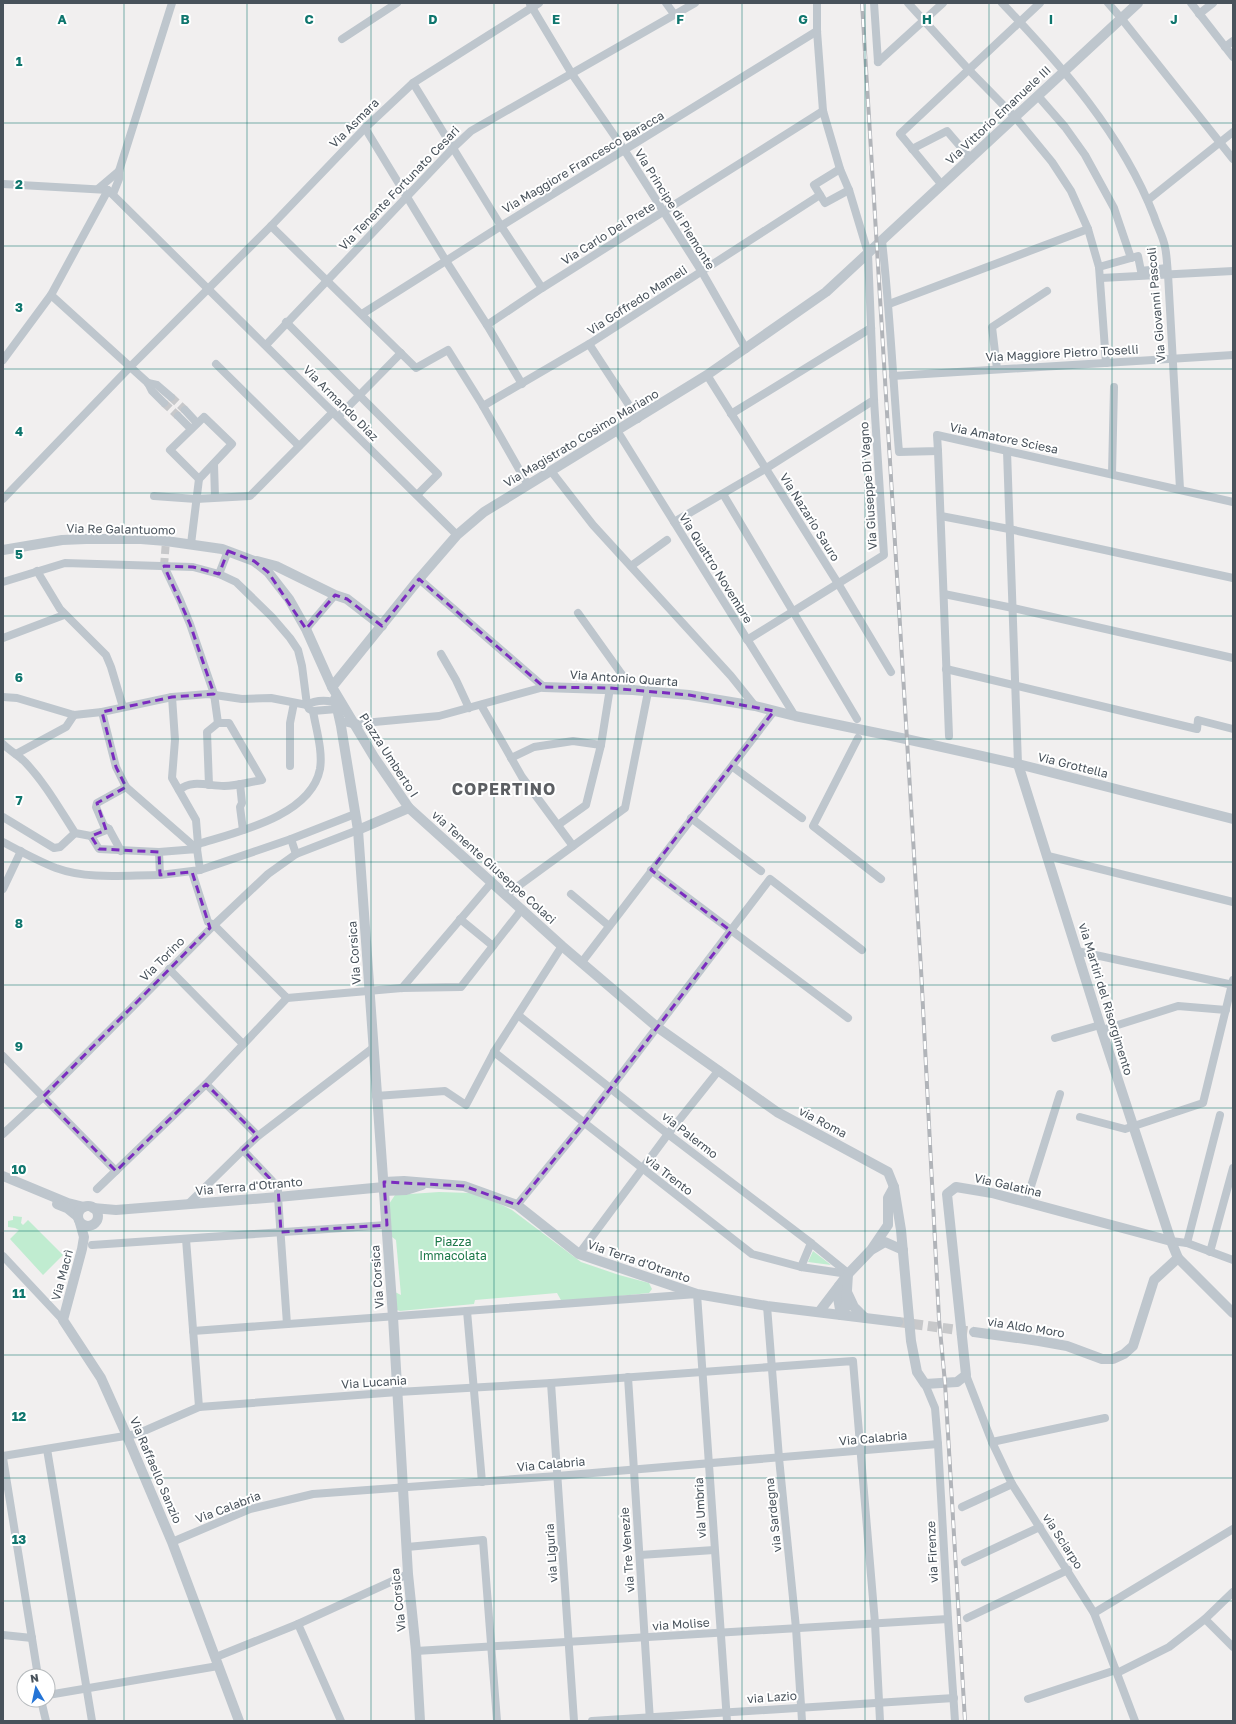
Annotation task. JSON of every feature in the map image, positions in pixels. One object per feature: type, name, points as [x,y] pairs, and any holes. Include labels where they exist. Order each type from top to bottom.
[{"type":"street","points":[[3,360],[51,295],[119,179],[119,171],[172,3]]},
{"type":"street","points":[[342,39],[397,3]]},
{"type":"street","points":[[666,3],[674,14]]},
{"type":"street","name":"Via Tenente Fortunato Cesari","points":[[266,345],[326,280],[471,131],[695,3]]},
{"type":"street","name":"Via Giuseppe Di Vagno","points":[[747,640],[839,585],[884,556],[874,400],[868,254],[823,111],[817,31],[817,3]]},
{"type":"street","points":[[874,3],[878,62],[943,3]]},
{"type":"street","points":[[908,3],[969,70],[1016,117],[1052,162],[1071,191],[1088,229],[1100,267],[1106,363]]},
{"type":"street","name":"Via Giovanni Pascoli","points":[[1002,3],[1020,21],[1094,109],[1133,172],[1148,200],[1165,248],[1180,489]]},
{"type":"street","points":[[942,185],[900,134],[1040,3]]},
{"type":"street","points":[[1108,3],[1233,159]]},
{"type":"street","name":"Via Vittorio Emanuele III","points":[[879,243],[1138,3]]},
{"type":"street","points":[[1191,3],[1233,57]]},
{"type":"street","points":[[1199,14],[1213,3]]},
{"type":"street","name":"Via Principe di Piemonte","points":[[534,4],[572,74],[625,151],[702,272],[746,349]]},
{"type":"street","name":"Via Asmara","points":[[3,499],[130,367],[271,226],[365,128],[413,83],[534,4]]},
{"type":"street","name":"Via Maggiore Francesco Baracca","points":[[362,314],[501,226],[625,151],[817,31]]},
{"type":"street","points":[[1225,47],[1233,41]]},
{"type":"street","points":[[413,83],[454,147],[501,226],[542,288]]},
{"type":"street","points":[[1038,96],[1065,127],[1085,155],[1114,208],[1131,258]]},
{"type":"street","name":"Via Carlo Del Prete","points":[[487,325],[542,288],[823,111]]},
{"type":"street","points":[[365,128],[522,384]]},
{"type":"street","points":[[912,149],[947,131],[971,159]]},
{"type":"street","points":[[1148,200],[1233,132]]},
{"type":"street","points":[[840,169],[814,185],[825,202],[849,190]]},
{"type":"street","points":[[99,188],[119,171]]},
{"type":"street","points":[[3,184],[99,188],[111,192]]},
{"type":"street","name":"Via Armando Diaz","points":[[111,192],[457,535]]},
{"type":"street","name":"Via Goffredo Mameli","points":[[483,406],[590,344],[820,195]]},
{"type":"street","points":[[271,226],[416,368],[448,350],[483,406],[528,485]]},
{"type":"street","points":[[889,304],[1088,229]]},
{"type":"street","points":[[879,243],[889,304],[899,452],[938,451],[949,736]]},
{"type":"street","name":"Via Magistrato Cosimo Mariano","points":[[332,687],[419,579],[457,535],[484,512],[551,470],[618,432],[707,376],[826,292],[879,243]]},
{"type":"street","points":[[1100,267],[1138,256],[1141,271],[1233,271]]},
{"type":"street","points":[[1101,278],[1167,271]]},
{"type":"street","points":[[997,369],[992,327],[1047,292]]},
{"type":"street","points":[[51,295],[148,383],[152,391],[164,403]]},
{"type":"street","points":[[286,322],[438,474],[417,496]]},
{"type":"street","points":[[731,414],[871,328]]},
{"type":"street","points":[[590,344],[638,419]]},
{"type":"street","points":[[154,496],[196,499],[250,496],[299,446],[335,414],[360,395],[401,353]]},
{"type":"street","name":"Via Maggiore Pietro Toselli","points":[[893,376],[1233,355]]},
{"type":"street","points":[[216,364],[299,446]]},
{"type":"street","name":"Via Nazario Sauro","points":[[707,376],[839,585],[891,672]]},
{"type":"street","points":[[148,383],[157,385],[171,397]]},
{"type":"street","points":[[1112,474],[1114,388]]},
{"type":"street","points":[[674,522],[765,469],[874,400]]},
{"type":"street","points":[[182,413],[194,426]]},
{"type":"street","points":[[191,544],[196,499],[200,479],[232,444],[204,417],[170,450],[200,479]]},
{"type":"street","name":"Via Quattro Novembre","points":[[618,432],[794,716]]},
{"type":"street","name":"Via Amatore Sciesa","points":[[938,451],[937,435],[1233,502]]},
{"type":"street","points":[[1007,450],[1018,764]]},
{"type":"street","points":[[214,464],[215,497]]},
{"type":"street","points":[[551,470],[593,525],[731,676],[755,706]]},
{"type":"street","points":[[723,494],[857,719]]},
{"type":"street","points":[[940,516],[1009,529],[1233,578]]},
{"type":"street","name":"Via Re Galantuomo","points":[[3,550],[62,540],[141,539],[191,544],[228,551],[254,561],[268,572],[280,586],[306,629],[332,687]]},
{"type":"street","points":[[631,566],[667,540]]},
{"type":"street","points":[[218,574],[228,551]]},
{"type":"street","points":[[254,561],[276,566],[335,595],[347,599],[382,626]]},
{"type":"street","points":[[3,582],[65,563],[193,567],[218,574],[236,582],[272,617],[298,650],[321,759],[320,770],[314,785],[303,799],[277,816],[198,846],[159,852],[99,849],[91,836]]},
{"type":"street","points":[[164,566],[188,618],[214,694],[218,723]]},
{"type":"street","points":[[37,571],[64,615],[106,655],[111,667],[122,707]]},
{"type":"street","points":[[280,586],[286,577],[294,575]]},
{"type":"street","points":[[419,579],[544,686]]},
{"type":"street","points":[[944,594],[1013,608],[1233,658]]},
{"type":"street","points":[[306,629],[335,595]]},
{"type":"street","points":[[578,613],[633,690]]},
{"type":"street","points":[[3,638],[64,615]]},
{"type":"street","points":[[441,654],[456,680],[469,708]]},
{"type":"street","points":[[946,669],[1197,729],[1198,720],[1233,729]]},
{"type":"street","name":"Via Antonio Quarta","points":[[340,721],[355,727],[439,716],[544,686],[610,688],[689,695],[755,706],[794,716],[906,739]]},
{"type":"street","name":"Piazza Umberto I","points":[[332,687],[338,706],[354,814],[358,830],[409,808],[355,727],[338,706]]},
{"type":"street","points":[[558,825],[586,805],[601,745],[610,688]]},
{"type":"street","points":[[506,895],[625,808],[648,692]]},
{"type":"street","points":[[3,697],[17,698],[74,714],[102,712],[172,697],[214,694],[242,699],[271,698],[310,708]]},
{"type":"street","points":[[172,697],[175,740],[172,778],[196,820],[198,846],[196,871],[208,922],[214,925],[287,998]]},
{"type":"street","points":[[310,708],[312,702],[318,701],[338,706]]},
{"type":"street","points":[[290,766],[290,723],[294,703]]},
{"type":"street","points":[[481,705],[522,777],[573,846]]},
{"type":"street","points":[[582,962],[691,818],[733,767],[774,711]]},
{"type":"street","points":[[102,712],[116,767],[126,787],[198,846]]},
{"type":"street","points":[[16,754],[66,727],[74,714]]},
{"type":"street","points":[[177,787],[196,783],[209,786],[240,784],[262,780],[230,723],[218,723],[207,732],[209,786]]},
{"type":"street","points":[[342,732],[355,727]]},
{"type":"street","points":[[858,738],[813,826],[881,879]]},
{"type":"street","name":"Via Grottella","points":[[906,739],[1018,764],[1233,818]]},
{"type":"street","points":[[511,758],[534,747],[573,741],[601,745]]},
{"type":"street","points":[[3,744],[14,754],[16,754],[45,785],[56,800],[75,833],[91,836],[109,829]]},
{"type":"street","name":"via Martiri del Risorgimento","points":[[1018,764],[1101,1028],[1171,1241]]},
{"type":"street","points":[[733,767],[802,818]]},
{"type":"street","points":[[240,784],[242,803],[240,807],[243,830]]},
{"type":"street","points":[[121,851],[109,829],[104,826],[96,807],[97,803],[126,787]]},
{"type":"street","name":"via Tenente Giuseppe Colaci","points":[[409,808],[562,946]]},
{"type":"street","points":[[3,842],[56,868],[76,873],[97,876],[160,875],[196,871],[291,839],[354,814]]},
{"type":"street","points":[[3,817],[54,848],[60,847],[75,833]]},
{"type":"street","points":[[691,818],[761,871]]},
{"type":"street","name":"Via Torino","points":[[3,1134],[43,1097],[169,969],[268,874],[296,854],[358,830]]},
{"type":"street","name":"Via Corsica","points":[[358,830],[376,1096],[387,1225],[408,1574],[416,1651],[420,1721]]},
{"type":"street","points":[[291,839],[296,854]]},
{"type":"street","points":[[3,889],[21,851]]},
{"type":"street","points":[[159,852],[160,875]]},
{"type":"street","points":[[1048,856],[1233,902]]},
{"type":"street","points":[[651,870],[848,1018]]},
{"type":"street","points":[[517,1205],[584,1124],[770,878],[862,950]]},
{"type":"street","points":[[402,988],[492,882]]},
{"type":"street","points":[[571,894],[609,926]]},
{"type":"street","points":[[97,1189],[206,1084],[287,998],[370,992],[402,988],[461,987],[522,909]]},
{"type":"street","points":[[460,919],[493,946]]},
{"type":"street","points":[[376,1096],[445,1092],[466,1105],[494,1052],[562,946]]},
{"type":"street","name":"via Roma","points":[[562,946],[658,1027],[777,1112],[888,1172],[894,1187],[901,1230],[912,1341],[917,1372],[925,1384]]},
{"type":"street","points":[[1077,951],[1233,983],[1203,1103],[1125,1129],[1080,1117]]},
{"type":"street","points":[[169,969],[243,1044]]},
{"type":"street","points":[[1055,1038],[1101,1028],[1178,1006],[1226,1010]]},
{"type":"street","name":"via Palermo","points":[[518,1015],[668,1134],[811,1243],[848,1274]]},
{"type":"street","points":[[188,1204],[258,1136],[373,1048]]},
{"type":"street","name":"via Trento","points":[[494,1052],[584,1124],[752,1254],[801,1267],[848,1274]]},
{"type":"street","points":[[3,1056],[116,1171]]},
{"type":"street","points":[[579,1254],[668,1134],[719,1070]]},
{"type":"street","points":[[206,1084],[258,1136]]},
{"type":"street","points":[[1026,1202],[1060,1094]]},
{"type":"street","points":[[1187,1243],[1220,1115]]},
{"type":"street","points":[[243,1150],[278,1187],[286,1324]]},
{"type":"street","points":[[1210,1252],[1233,1168]]},
{"type":"street","name":"Via Terra d'Otranto","points":[[3,1176],[68,1203],[116,1210],[278,1197],[384,1186],[404,1181],[464,1186],[517,1205],[579,1254],[697,1294]]},
{"type":"street","points":[[3,1182],[67,1208],[79,1220],[85,1226],[94,1222],[97,1212],[88,1207],[79,1211],[79,1220]]},
{"type":"street","points":[[841,1315],[838,1298],[848,1274],[871,1250],[888,1225],[888,1198],[894,1187]]},
{"type":"street","name":"Via Galatina","points":[[966,1375],[947,1194],[956,1187],[992,1193],[1171,1241]]},
{"type":"street","name":"Via Terra d'Otranto","points":[[94,1222],[116,1210]]},
{"type":"street","name":"Via Macrì","points":[[79,1220],[84,1237]]},
{"type":"street","name":"Via Macrì","points":[[63,1320],[84,1237],[94,1222]]},
{"type":"street","points":[[92,1245],[387,1225]]},
{"type":"street","points":[[888,1225],[901,1230]]},
{"type":"street","points":[[871,1250],[901,1230]]},
{"type":"street","points":[[186,1239],[199,1408]]},
{"type":"street","points":[[1233,1260],[1187,1243],[1171,1241],[1178,1258],[1233,1313]]},
{"type":"street","points":[[885,1242],[903,1250]]},
{"type":"street","points":[[801,1267],[811,1243]]},
{"type":"street","name":"Via Raffaello Sanzio","points":[[3,1256],[63,1320],[101,1378],[172,1542],[239,1721]]},
{"type":"street","name":"via Aldo Moro","points":[[974,1332],[1067,1346],[1102,1359],[1113,1359],[1124,1354],[1133,1346],[1154,1280],[1178,1258]]},
{"type":"street","points":[[819,1312],[843,1289]]},
{"type":"street","points":[[843,1289],[854,1307],[865,1318]]},
{"type":"street","points":[[193,1331],[697,1294],[767,1306],[898,1322]]},
{"type":"street","name":"via Umbria","points":[[697,1294],[727,1717]]},
{"type":"street","name":"via Sardegna","points":[[767,1306],[773,1366],[779,1458],[796,1628],[802,1721]]},
{"type":"street","points":[[466,1311],[482,1482]]},
{"type":"street","points":[[628,1377],[853,1361],[875,1623],[880,1721]]},
{"type":"street","points":[[925,1384],[957,1382],[966,1375]]},
{"type":"street","name":"via Sciarpo","points":[[966,1375],[992,1442],[1012,1484],[1094,1613],[1135,1721]]},
{"type":"street","name":"Via Lucania","points":[[3,1457],[137,1434],[199,1408],[473,1386],[628,1377]]},
{"type":"street","name":"via Tre Venezie","points":[[628,1377],[650,1719]]},
{"type":"street","name":"via Liguria","points":[[551,1382],[574,1721]]},
{"type":"street","name":"via Firenze","points":[[925,1384],[935,1408],[955,1721]]},
{"type":"street","points":[[992,1442],[1105,1418]]},
{"type":"street","name":"Via Calabria","points":[[172,1542],[238,1514],[301,1496],[938,1444]]},
{"type":"street","points":[[47,1449],[92,1721]]},
{"type":"street","points":[[3,1457],[37,1668]]},
{"type":"street","points":[[962,1507],[1012,1484]]},
{"type":"street","points":[[965,1562],[1040,1527]]},
{"type":"street","points":[[1094,1613],[1233,1529]]},
{"type":"street","points":[[407,1547],[483,1540],[497,1721]]},
{"type":"street","points":[[640,1555],[714,1550]]},
{"type":"street","points":[[967,1618],[1068,1570]]},
{"type":"street","points":[[56,1694],[87,1689],[217,1662],[408,1574]]},
{"type":"street","points":[[1028,1699],[1117,1672],[1169,1647],[1205,1619],[1233,1592]]},
{"type":"street","name":"via Molise","points":[[416,1651],[491,1648],[948,1619]]},
{"type":"street","points":[[1205,1619],[1233,1647]]},
{"type":"street","points":[[298,1624],[341,1721]]},
{"type":"street","points":[[3,1635],[32,1638]]},
{"type":"street","name":"via Lazio","points":[[592,1721],[727,1717],[801,1707],[954,1698]]},
{"type":"street","points":[[43,1708],[46,1721]]},
{"type":"highlighted area","points":[[228,551],[254,561],[268,572],[306,629],[335,595],[347,599],[382,626],[419,579],[544,687],[610,688],[689,695],[774,711],[651,870],[731,931],[584,1123],[517,1205],[464,1186],[384,1182],[387,1225],[281,1232],[278,1187],[243,1150],[258,1136],[206,1084],[116,1171],[43,1097],[210,928],[192,872],[160,875],[159,852],[99,849],[91,836],[106,830],[97,803],[126,787],[116,767],[102,712],[172,697],[214,694],[190,624],[164,566],[193,567],[219,574]]},
{"type":"green space","name":"Piazza Immacolata","points":[[439,1192],[471,1193],[490,1199],[512,1210],[581,1262],[619,1275],[649,1283],[652,1289],[649,1293],[562,1302],[557,1293],[475,1300],[474,1304],[400,1311],[397,1310],[395,1292],[401,1295],[396,1240],[392,1237],[389,1204],[395,1195]]},
{"type":"green space","points":[[13,1216],[22,1217],[21,1223],[23,1225],[28,1220],[63,1255],[43,1275],[10,1239],[19,1230],[8,1227],[8,1221],[13,1220]]},
{"type":"green space","points":[[813,1251],[831,1265],[808,1262]]},
{"type":"tunnel","points":[[171,397],[185,410]]},
{"type":"tunnel","points":[[164,403],[178,416]]},
{"type":"tunnel","points":[[164,566],[166,541]]},
{"type":"tunnel","points":[[898,1322],[974,1332]]},
{"type":"railway","points":[[862,3],[921,969],[939,1319],[945,1383],[965,1721]]},
{"type":"district","name":"COPERTINO","points":[[504,789]]}]
